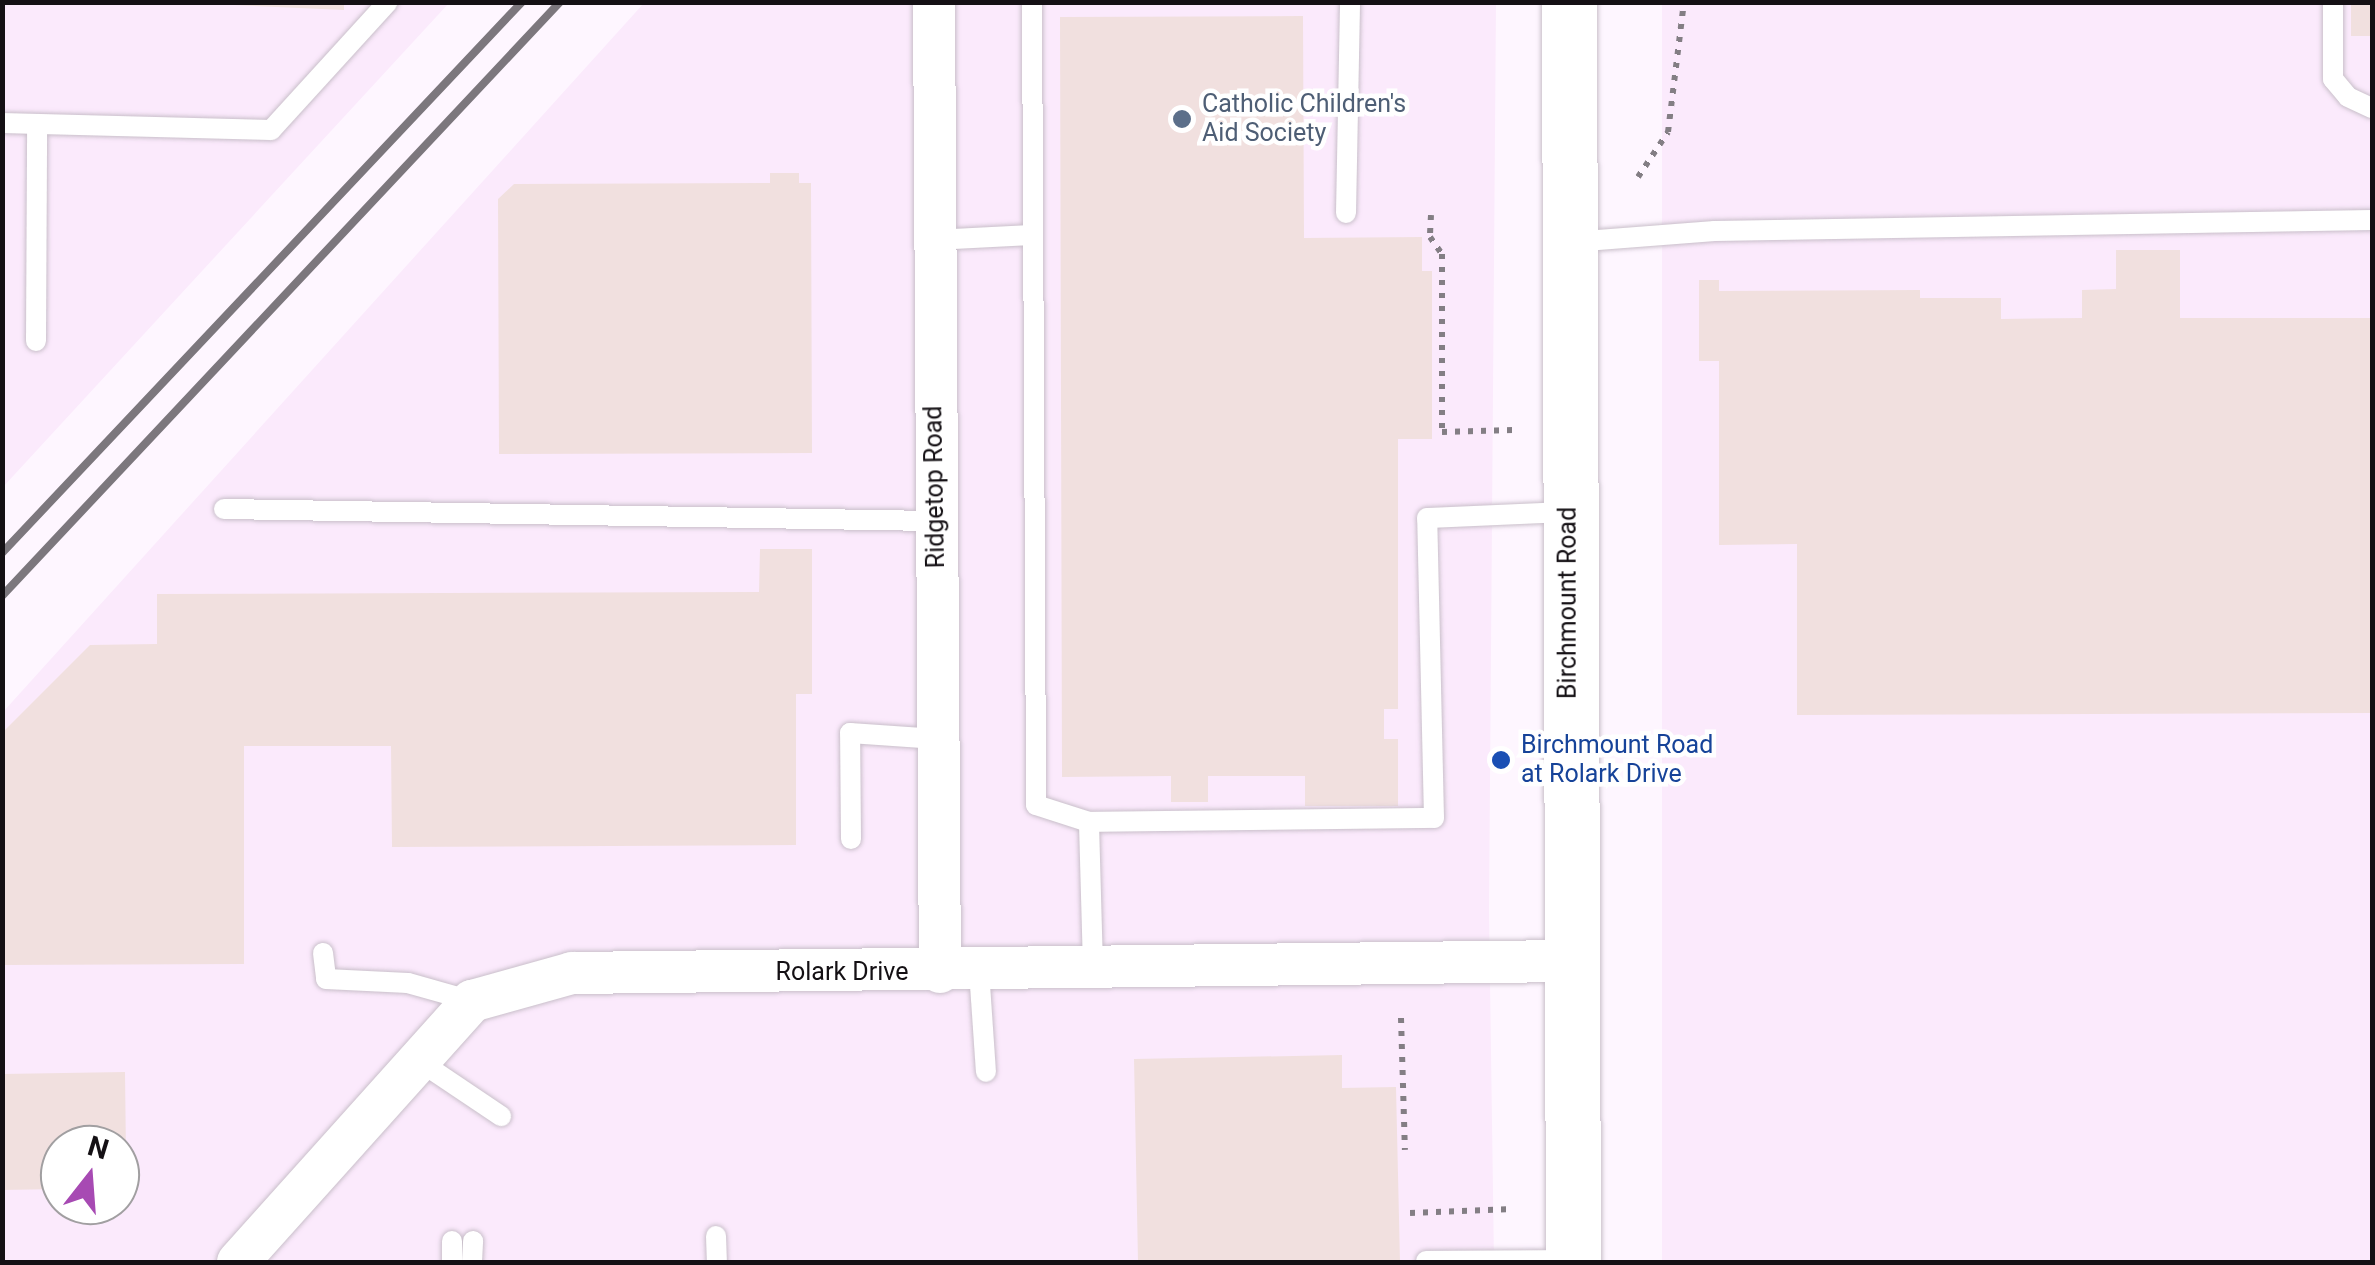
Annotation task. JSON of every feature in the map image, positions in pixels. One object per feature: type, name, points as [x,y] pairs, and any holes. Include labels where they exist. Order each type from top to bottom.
[{"type":"main road","name":"Birchmount Road","points":[[1569,2],[1568,961],[1573,1261]]},
{"type":"street","name":"Ridgetop Road","points":[[934,2],[937,739],[960,971]]},
{"type":"street","name":"Rolark Drive","points":[[472,1002],[572,973],[1568,961]]},
{"type":"street","points":[[238,1262],[472,1002]]},
{"type":"lane","points":[[2,123],[271,130],[388,2]]},
{"type":"lane","points":[[1032,2],[1036,804],[1089,822],[1434,818],[1427,518],[1568,512]]},
{"type":"lane","points":[[1346,213],[1350,2]]},
{"type":"lane","points":[[2333,2],[2334,79],[2348,97],[2372,108]]},
{"type":"lane","points":[[36,340],[37,124]]},
{"type":"lane","points":[[1570,242],[1715,230],[2372,220]]},
{"type":"lane","points":[[932,240],[1031,235]]},
{"type":"lane","points":[[224,509],[936,521]]},
{"type":"lane","points":[[851,839],[850,733],[937,739]]},
{"type":"lane","points":[[1089,822],[1092,967]]},
{"type":"lane","points":[[322,953],[326,979],[408,982],[472,1002]]},
{"type":"lane","points":[[960,971],[986,1072]]},
{"type":"lane","points":[[419,1060],[500,1116]]},
{"type":"lane","points":[[716,1236],[717,1262]]},
{"type":"lane","points":[[1426,1261],[1573,1261]]},
{"type":"path","points":[[1638,177],[1668,132],[1684,2]]},
{"type":"path","points":[[1431,215],[1430,237],[1442,254],[1442,432],[1513,430]]},
{"type":"path","points":[[1401,1018],[1405,1150]]},
{"type":"path","points":[[1410,1213],[1513,1209]]},
{"type":"shaded area","points":[[3,3],[449,3],[3,487]]},
{"type":"shaded area","points":[[644,3],[1496,3],[1489,911],[1494,1262],[3,1262],[3,712]]},
{"type":"shaded area","points":[[1662,3],[2372,3],[2372,1262],[1662,1262]]},
{"type":"building","points":[[166,2],[344,2],[344,10]]},
{"type":"building","points":[[2351,2],[2372,2],[2372,36],[2351,36]]},
{"type":"building","points":[[1303,16],[1304,238],[1422,237],[1422,271],[1432,271],[1432,439],[1398,439],[1398,709],[1384,709],[1384,739],[1398,739],[1398,806],[1305,806],[1305,776],[1208,776],[1208,802],[1171,802],[1171,776],[1062,777],[1060,17]]},
{"type":"building","points":[[770,173],[799,173],[799,183],[811,183],[812,453],[499,454],[498,199],[514,184],[770,183]]},
{"type":"building","points":[[2116,250],[2180,250],[2180,318],[2372,318],[2372,713],[1797,715],[1797,544],[1719,545],[1719,361],[1699,361],[1699,280],[1719,280],[1719,291],[1920,290],[1920,298],[2001,298],[2001,319],[2082,318],[2082,290],[2116,289]]},
{"type":"building","points":[[760,549],[812,549],[812,694],[796,694],[796,845],[392,847],[391,746],[244,746],[244,964],[2,965],[2,733],[90,645],[157,644],[157,594],[759,592]]},
{"type":"building","points":[[1342,1055],[1342,1088],[1396,1087],[1400,1262],[1138,1262],[1134,1059]]},
{"type":"building","points":[[125,1072],[126,1125],[40,1125],[40,1189],[2,1190],[2,1074]]},
{"type":"railway","points":[[2,553],[522,2]]},
{"type":"railway","points":[[2,596],[560,2]]},
{"type":"place","name":"Catholic Children's Aid Society","points":[[1182,119]]},
{"type":"place","name":"Birchmount Road at Rolark Drive","points":[[1501,760]]}]
